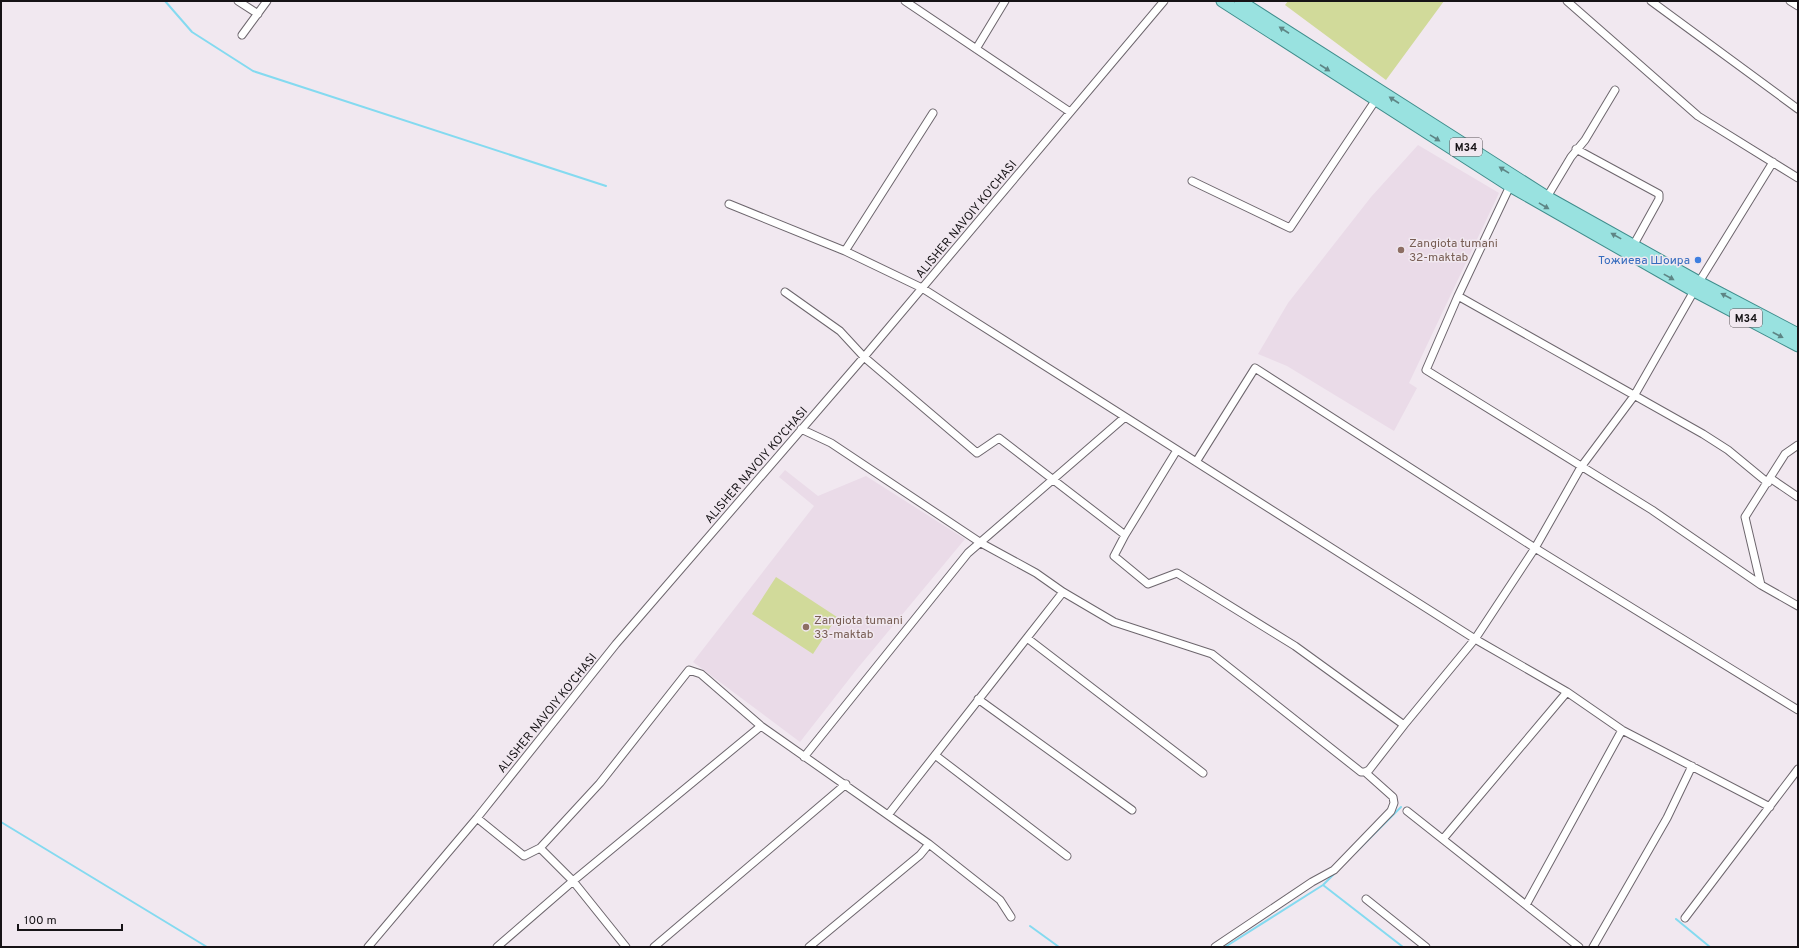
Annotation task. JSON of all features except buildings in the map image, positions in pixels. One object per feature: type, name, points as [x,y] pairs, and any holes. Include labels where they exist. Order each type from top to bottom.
[{"type":"main road","name":"M34","points":[[1222,1],[1375,101],[1510,186],[1696,286],[1798,346]]},
{"type":"main road","name":"M34","points":[[1240,1],[1547,197],[1634,246],[1696,286],[1798,334]]},
{"type":"street","points":[[238,1],[258,14]]},
{"type":"street","points":[[242,35],[268,1]]},
{"type":"street","points":[[905,1],[1070,112]]},
{"type":"street","points":[[976,49],[1005,1]]},
{"type":"street","name":"ALISHER NAVOIY KO'CHASI","points":[[368,947],[477,818],[605,660],[616,644],[864,357],[1164,1]]},
{"type":"street","points":[[1567,1],[1698,116],[1798,178]]},
{"type":"street","points":[[1651,1],[1798,109]]},
{"type":"street","points":[[1790,1],[1798,6]]},
{"type":"street","points":[[1547,197],[1576,149],[1586,140],[1615,90]]},
{"type":"street","points":[[1192,181],[1290,228],[1375,101]]},
{"type":"street","points":[[845,251],[933,113]]},
{"type":"street","points":[[1576,149],[1659,194],[1659,199],[1634,246]]},
{"type":"street","points":[[1365,772],[1369,770],[1475,639],[1535,548],[1581,467],[1634,396],[1696,286],[1773,162]]},
{"type":"street","points":[[1510,186],[1458,296],[1426,370],[1652,510],[1761,585],[1798,606]]},
{"type":"street","points":[[729,204],[845,251],[922,288],[1475,639],[1567,692],[1622,730],[1770,807]]},
{"type":"street","points":[[785,292],[840,331],[864,357],[976,452],[999,438],[1125,535]]},
{"type":"street","points":[[1458,296],[1703,434],[1728,450],[1769,481],[1798,497]]},
{"type":"street","points":[[1196,462],[1255,368],[1535,548],[1798,710]]},
{"type":"street","points":[[804,757],[968,553],[1125,417]]},
{"type":"street","points":[[801,429],[831,443],[981,543],[1036,573],[1063,592],[1114,622],[1212,654],[1361,772],[1365,772],[1393,797],[1394,803],[1392,811],[1334,870],[1312,882],[1215,947]]},
{"type":"street","points":[[1761,585],[1745,517],[1785,454],[1798,445]]},
{"type":"street","points":[[1177,450],[1125,535],[1114,556],[1148,584],[1176,573],[1295,646],[1404,725]]},
{"type":"street","points":[[888,815],[1063,592]]},
{"type":"street","points":[[1027,638],[1203,773]]},
{"type":"street","points":[[477,818],[524,856],[540,848],[600,783],[689,670],[701,674],[761,726],[804,757],[846,784],[929,844],[1000,900],[1010,917]]},
{"type":"street","points":[[1443,839],[1567,692]]},
{"type":"street","points":[[978,699],[1132,810]]},
{"type":"street","points":[[497,947],[573,881],[761,726]]},
{"type":"street","points":[[1526,905],[1622,730]]},
{"type":"street","points":[[935,755],[1067,856]]},
{"type":"street","points":[[1593,947],[1667,818],[1692,766]]},
{"type":"street","points":[[1685,918],[1798,769]]},
{"type":"street","points":[[654,947],[846,784]]},
{"type":"street","points":[[1407,811],[1579,947]]},
{"type":"street","points":[[809,947],[920,855],[929,844]]},
{"type":"street","points":[[540,848],[573,881],[626,947]]},
{"type":"street","points":[[1366,899],[1426,947]]},
{"type":"shaded area","name":"Zangiota tumani 32-maktab","points":[[1418,145],[1499,193],[1409,383],[1417,388],[1394,431],[1287,366],[1258,354],[1288,303],[1371,197]]},
{"type":"shaded area","name":"Zangiota tumani 33-maktab","points":[[785,470],[818,496],[866,476],[965,539],[857,669],[800,742],[693,662],[814,506],[779,477]]},
{"type":"green space","points":[[1288,1],[1444,1],[1386,80],[1285,5]]},
{"type":"green space","points":[[776,577],[837,617],[813,654],[752,614]]},
{"type":"waterway","points":[[165,1],[192,32],[253,71],[606,186]]},
{"type":"waterway","points":[[1355,853],[1401,807]]},
{"type":"waterway","points":[[1,822],[207,947]]},
{"type":"waterway","points":[[1225,947],[1323,885],[1335,873]]},
{"type":"waterway","points":[[1323,885],[1403,947]]},
{"type":"waterway","points":[[1676,919],[1710,947]]},
{"type":"waterway","points":[[1030,926],[1059,947]]},
{"type":"place","name":"Zangiota tumani 32-maktab","points":[[1401,250]]},
{"type":"place","name":"Тожиева Шоира","points":[[1698,260]]},
{"type":"place","name":"Zangiota tumani 33-maktab","points":[[806,627]]}]
